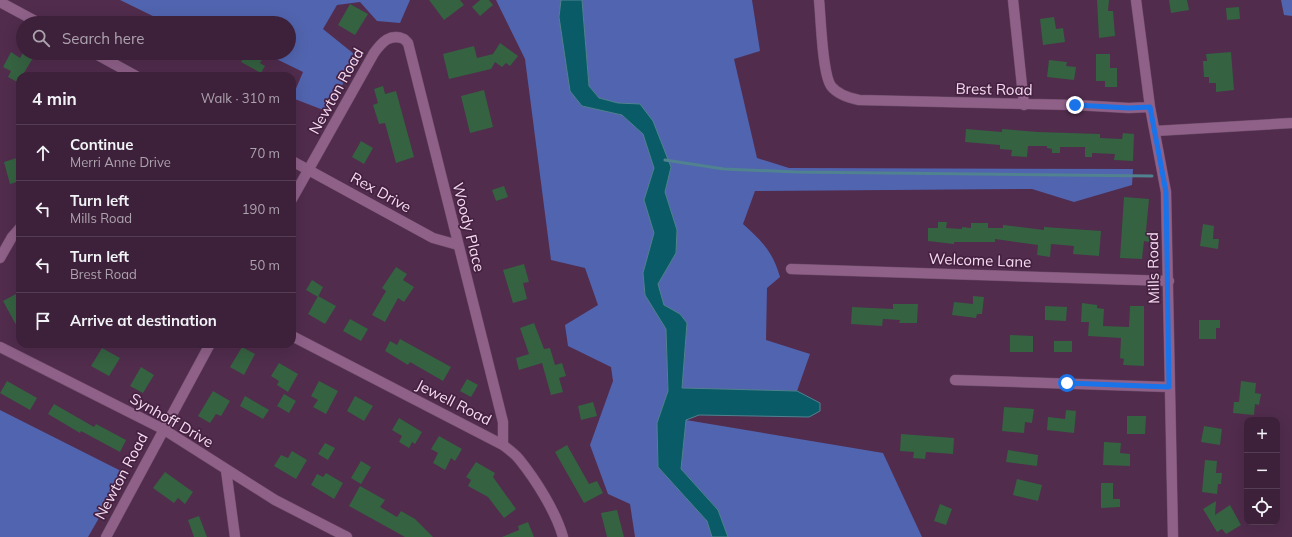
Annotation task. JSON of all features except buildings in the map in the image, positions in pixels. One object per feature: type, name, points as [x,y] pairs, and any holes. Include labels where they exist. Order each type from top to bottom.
[{"type":"street","name":"Brest Road","points":[[819,0],[826,74],[831,86],[839,93],[859,100],[1129,108],[1150,107]]},
{"type":"street","points":[[1013,0],[1024,105]]},
{"type":"street","name":"Mills Road","points":[[1136,0],[1150,107],[1166,192],[1173,537]]},
{"type":"street","points":[[0,2],[26,16]]},
{"type":"street","name":"Woody Place","points":[[384,40],[392,36],[398,36],[408,43],[503,422],[503,445]]},
{"type":"street","name":"Newton Road","points":[[296,192],[374,53],[384,40]]},
{"type":"street","points":[[107,60],[129,72]]},
{"type":"street","points":[[1155,131],[1292,123]]},
{"type":"street","name":"Rex Drive","points":[[296,163],[433,238],[458,245]]},
{"type":"street","points":[[0,258],[16,233]]},
{"type":"street","name":"Welcome Lane","points":[[791,269],[1169,281]]},
{"type":"street","name":"Jewell Road","points":[[296,338],[503,445],[519,458],[544,497],[560,527],[563,537]]},
{"type":"street","name":"Synhoff Drive","points":[[0,347],[163,429],[275,500],[347,537]]},
{"type":"street","name":"Newton Road","points":[[106,537],[208,348]]},
{"type":"street","points":[[955,380],[1169,387]]},
{"type":"street","points":[[226,470],[235,537]]},
{"type":"shaded area","points":[[120,0],[410,0],[400,23],[377,21],[360,2],[337,5],[323,29],[359,58],[326,111],[296,100],[296,89],[303,72],[278,60],[296,60],[296,16],[153,16]]},
{"type":"shaded area","points":[[496,0],[561,0],[559,17],[570,91],[582,106],[622,115],[643,134],[654,168],[644,200],[654,233],[643,273],[645,295],[666,329],[668,391],[657,423],[658,467],[707,521],[712,537],[635,537],[630,504],[608,494],[590,445],[613,381],[611,367],[568,346],[565,325],[598,305],[585,268],[551,260],[525,59]]},
{"type":"shaded area","points":[[561,0],[582,0],[589,86],[599,98],[618,103],[640,104],[653,121],[671,167],[665,192],[677,230],[676,253],[658,284],[664,305],[680,314],[687,323],[682,388],[797,391],[820,403],[820,411],[809,417],[699,415],[686,420],[681,469],[718,510],[728,537],[712,537],[707,521],[658,467],[657,423],[668,391],[666,329],[645,295],[643,273],[654,233],[644,200],[654,168],[643,134],[622,115],[582,106],[570,91],[559,17]]},
{"type":"shaded area","points":[[582,0],[752,0],[760,51],[734,59],[757,158],[789,168],[1133,169],[1132,185],[1074,202],[1032,189],[755,191],[743,224],[766,248],[774,261],[780,277],[767,288],[766,340],[810,354],[797,391],[682,388],[687,323],[680,314],[664,305],[658,284],[676,253],[677,230],[665,192],[671,167],[640,105],[618,103],[599,98],[589,86]]},
{"type":"shaded area","points":[[1281,0],[1292,0],[1292,16],[1284,15]]},
{"type":"shaded area","points":[[0,410],[125,473],[88,537],[0,537]]},
{"type":"shaded area","points":[[686,420],[883,453],[922,537],[728,537],[718,510],[681,469]]},
{"type":"waterway","points":[[665,160],[724,169],[797,172],[1152,176]]},
{"type":"route","points":[[1067,383],[1169,387],[1169,281],[1166,192],[1162,164],[1150,107],[1129,108],[1075,105]]}]
